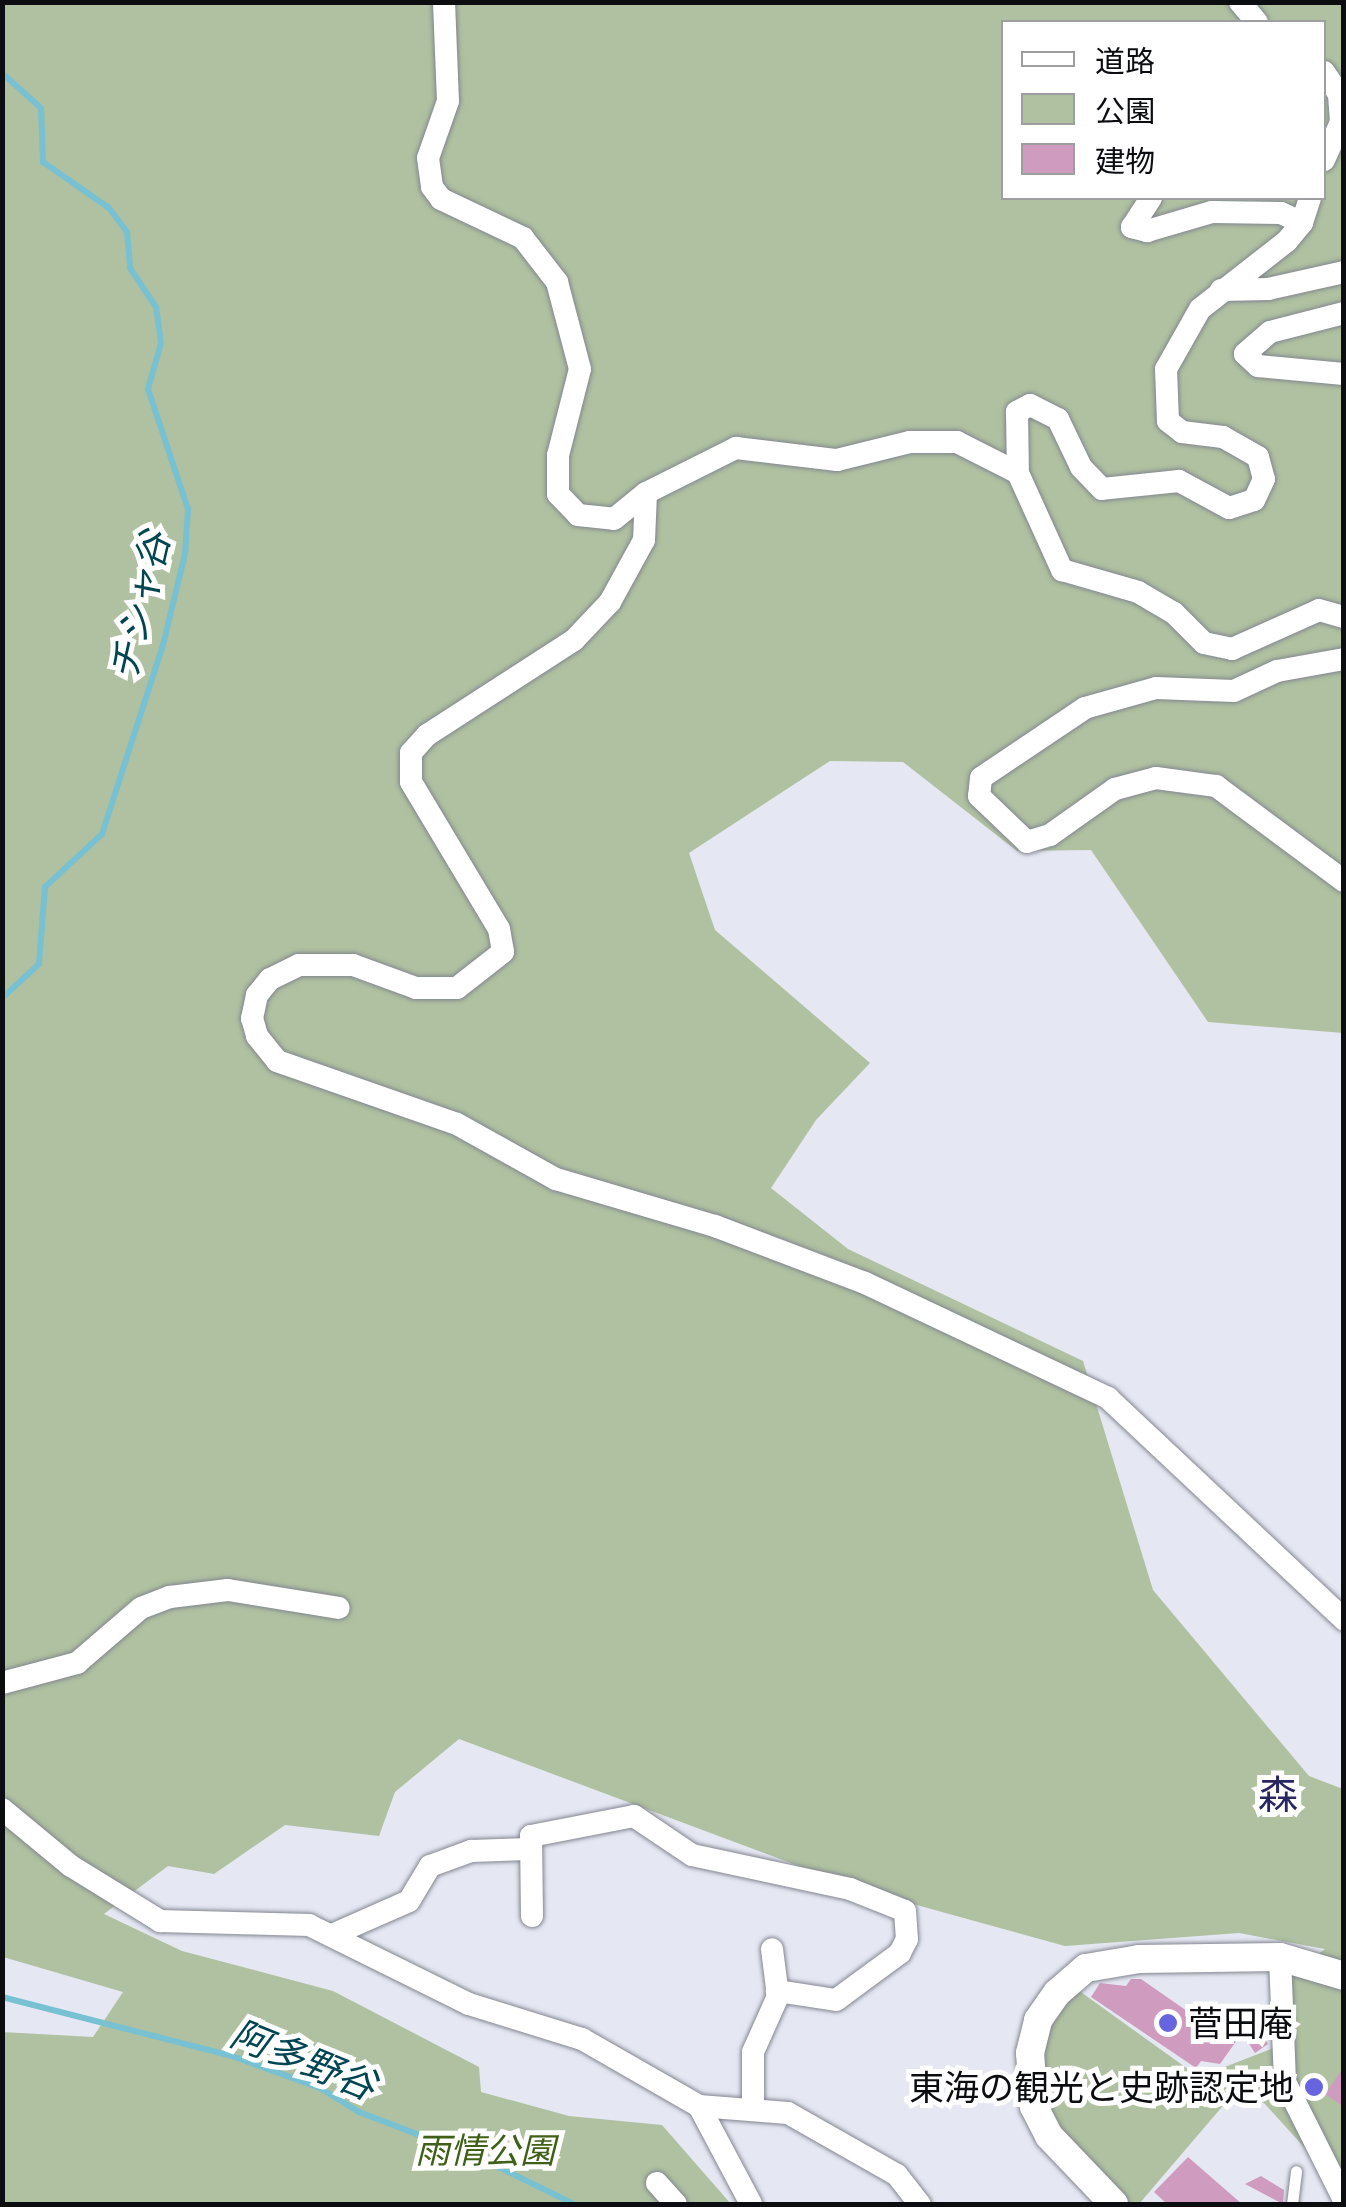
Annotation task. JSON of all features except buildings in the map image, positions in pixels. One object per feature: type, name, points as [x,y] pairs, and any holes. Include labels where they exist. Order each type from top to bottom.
[{"type":"street","points":[[444,2],[448,101],[428,158],[432,186],[441,199],[531,245],[567,307],[580,370],[558,455],[558,494],[578,515],[614,518],[646,493],[736,448],[837,460],[910,442],[956,442],[1018,473]]},
{"type":"street","points":[[1326,75],[1339,94],[1340,122],[1326,155]]},
{"type":"street","points":[[1150,200],[1132,227],[1147,231],[1212,212],[1287,211]]},
{"type":"street","points":[[1287,211],[1221,290],[1200,309],[1166,370],[1168,421],[1182,432],[1223,437],[1258,458],[1264,479],[1254,500],[1230,508],[1179,481],[1102,488],[1081,467],[1058,419],[1030,405],[1017,412],[1018,473],[1062,570],[1138,592],[1174,613],[1204,643],[1232,648],[1319,610],[1344,616]]},
{"type":"street","points":[[1221,290],[1268,290],[1344,272]]},
{"type":"street","points":[[1344,313],[1270,332],[1245,354],[1258,366],[1344,374]]},
{"type":"street","points":[[646,493],[644,540],[610,602],[574,640],[427,736],[411,753],[411,782],[499,929],[504,952],[484,974],[457,988],[416,988],[354,965],[299,965],[270,979],[258,995],[252,1018],[258,1036],[277,1060],[457,1124],[556,1179],[715,1226],[865,1283],[1108,1398],[1344,1620]]},
{"type":"street","points":[[1344,658],[1277,671],[1234,691],[1172,686],[1085,708],[980,778],[979,796],[1027,842],[1050,835],[1115,789],[1156,778],[1216,786],[1344,881]]},
{"type":"street","points":[[2,1683],[78,1664],[140,1608],[170,1598],[228,1590],[339,1608]]},
{"type":"street","points":[[2,1810],[71,1866],[160,1921],[309,1924],[469,2004],[582,2039],[699,2106],[788,2113],[898,2175],[920,2204]]},
{"type":"street","points":[[532,1916],[528,1850],[531,1836],[592,1829],[634,1816],[692,1855],[850,1889],[905,1911],[907,1939],[900,1953],[836,2000],[777,1991]]},
{"type":"street","points":[[332,1935],[409,1901],[430,1866],[470,1851],[528,1850]]},
{"type":"street","points":[[753,2110],[753,2052],[777,1991],[772,1949]]},
{"type":"street","points":[[1280,1958],[1285,2082],[1344,2200]]},
{"type":"street","points":[[1114,2204],[1049,2136],[1034,2107],[1030,2053],[1038,2020],[1086,1968],[1139,1959],[1280,1958],[1344,1976]]},
{"type":"street","points":[[699,2106],[750,2204]]},
{"type":"street","points":[[657,2183],[676,2204]]},
{"type":"lane","points":[[1292,2204],[1296,2172]]},
{"type":"green space","name":"雨情公園","points":[[3,3],[1343,3],[1343,1033],[1208,1022],[1091,850],[1017,851],[903,762],[830,761],[689,853],[715,930],[870,1063],[816,1120],[771,1188],[848,1249],[1083,1361],[1153,1590],[1309,1776],[1343,1789],[1343,2190],[1264,2103],[1227,2101],[1139,2204],[1126,2204],[1056,2125],[1040,2086],[1045,2034],[1059,2007],[1078,1990],[1199,2077],[1271,2049],[1283,2030],[1287,1977],[1325,1949],[1239,1933],[1065,1946],[866,1891],[459,1739],[395,1792],[379,1836],[285,1825],[214,1874],[168,1866],[104,1914],[182,1951],[333,1991],[479,2067],[481,2092],[569,2116],[662,2125],[731,2204],[3,2204],[2,2032],[93,2037],[123,1992],[3,1957]]},
{"type":"waterway","name":"チシャ谷","points":[[2,73],[41,108],[43,162],[109,208],[127,232],[130,268],[156,307],[161,343],[148,389],[188,509],[185,554],[163,645],[102,834],[45,887],[39,964],[2,998]]},
{"type":"waterway","name":"阿多野谷","points":[[2,1997],[232,2056],[320,2088],[359,2112],[482,2159],[574,2204]]},
{"type":"place","name":"菅田庵","points":[[1168,2023]]},
{"type":"place","name":"東海の観光と史跡認定地","points":[[1314,2087]]},
{"type":"district","name":"森","points":[[1278,1794]]}]
